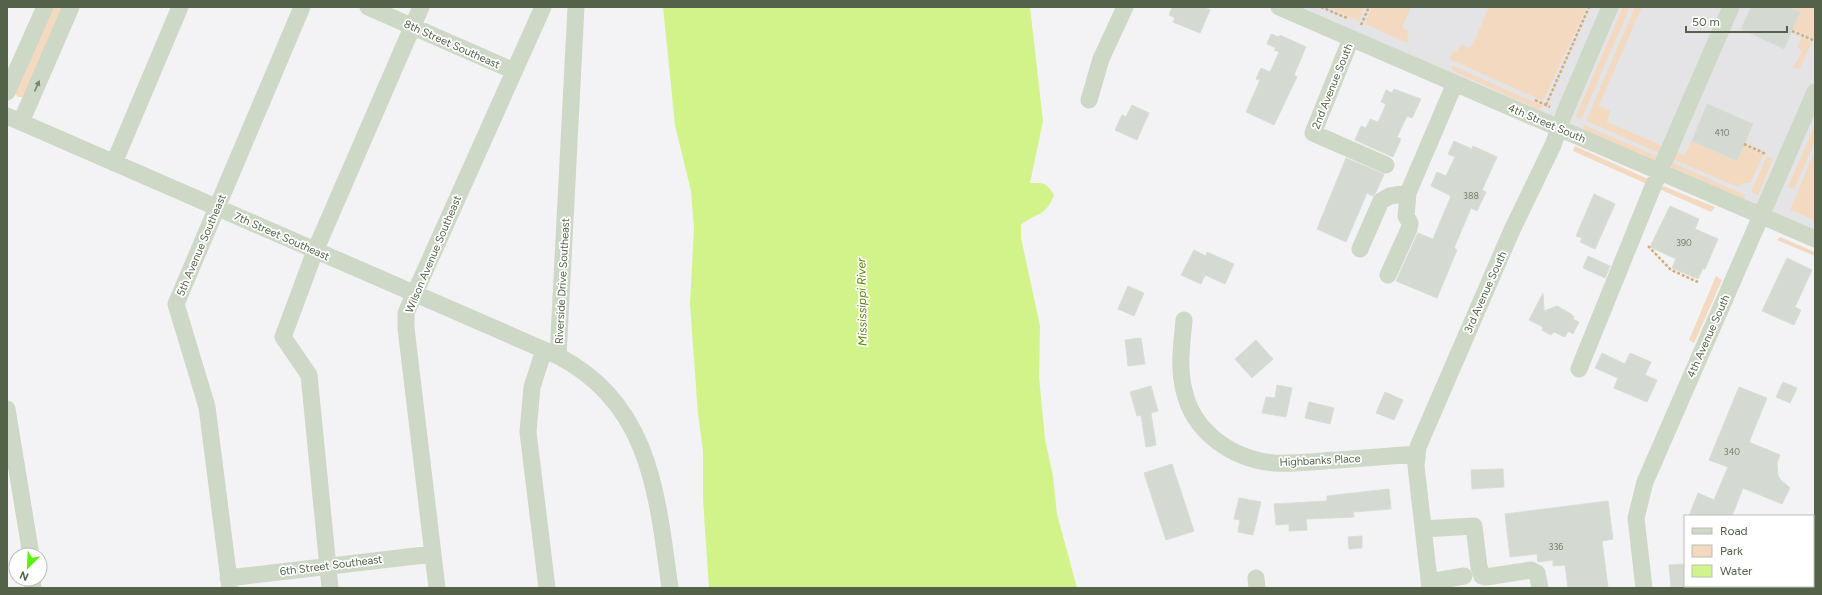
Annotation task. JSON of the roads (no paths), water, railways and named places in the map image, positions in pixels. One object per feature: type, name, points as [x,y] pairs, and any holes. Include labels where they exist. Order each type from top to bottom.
[{"type":"street","points":[[7,92],[45,7]]},
{"type":"street","points":[[11,119],[71,7]]},
{"type":"street","points":[[114,163],[180,7]]},
{"type":"street","name":"5th Avenue Southeast","points":[[229,583],[206,407],[176,304],[302,7]]},
{"type":"street","name":"8th Street Southeast","points":[[368,7],[514,71]]},
{"type":"street","points":[[330,588],[308,375],[283,336],[315,251],[421,7]]},
{"type":"street","name":"Wilson Avenue Southeast","points":[[437,588],[406,328],[406,313],[543,7]]},
{"type":"street","name":"Riverside Drive Southeast","points":[[576,7],[551,353],[591,376],[620,409],[636,436],[645,456],[658,503],[670,588]]},
{"type":"street","points":[[1089,100],[1101,59],[1125,7]]},
{"type":"street","name":"4th Street South","points":[[1279,7],[1815,240]]},
{"type":"street","name":"3rd Avenue South","points":[[1430,585],[1416,466],[1421,437],[1512,230],[1553,145],[1564,114],[1610,7]]},
{"type":"street","points":[[1579,369],[1659,172],[1731,7]]},
{"type":"street","name":"2nd Avenue South","points":[[1351,38],[1313,133],[1386,165]]},
{"type":"street","points":[[1388,275],[1410,223],[1406,216],[1408,193],[1455,83]]},
{"type":"street","name":"4th Avenue South","points":[[1644,588],[1636,526],[1637,510],[1645,482],[1760,215],[1815,92]]},
{"type":"street","name":"7th Street Southeast","points":[[11,119],[551,353]]},
{"type":"street","points":[[1360,248],[1381,201],[1390,196],[1408,193]]},
{"type":"street","name":"Highbanks Place","points":[[1184,320],[1181,363],[1182,379],[1187,400],[1197,423],[1206,432],[1233,451],[1258,460],[1294,463],[1417,454]]},
{"type":"street","points":[[547,588],[528,432],[532,387],[551,353]]},
{"type":"street","points":[[7,409],[30,547]]},
{"type":"street","points":[[1423,529],[1453,526],[1474,526],[1479,567],[1482,576],[1486,577],[1532,570],[1537,573],[1540,588]]},
{"type":"street","name":"6th Street Southeast","points":[[229,583],[327,566],[433,554]]},
{"type":"street","points":[[1430,585],[1464,576]]},
{"type":"water","name":"Mississippi River","points":[[663,7],[1030,7],[1043,121],[1030,183],[1047,185],[1054,195],[1044,211],[1021,225],[1021,238],[1040,326],[1039,377],[1045,439],[1053,476],[1057,514],[1077,588],[709,588],[703,499],[703,451],[698,414],[690,304],[694,229],[691,191],[675,125]]}]
